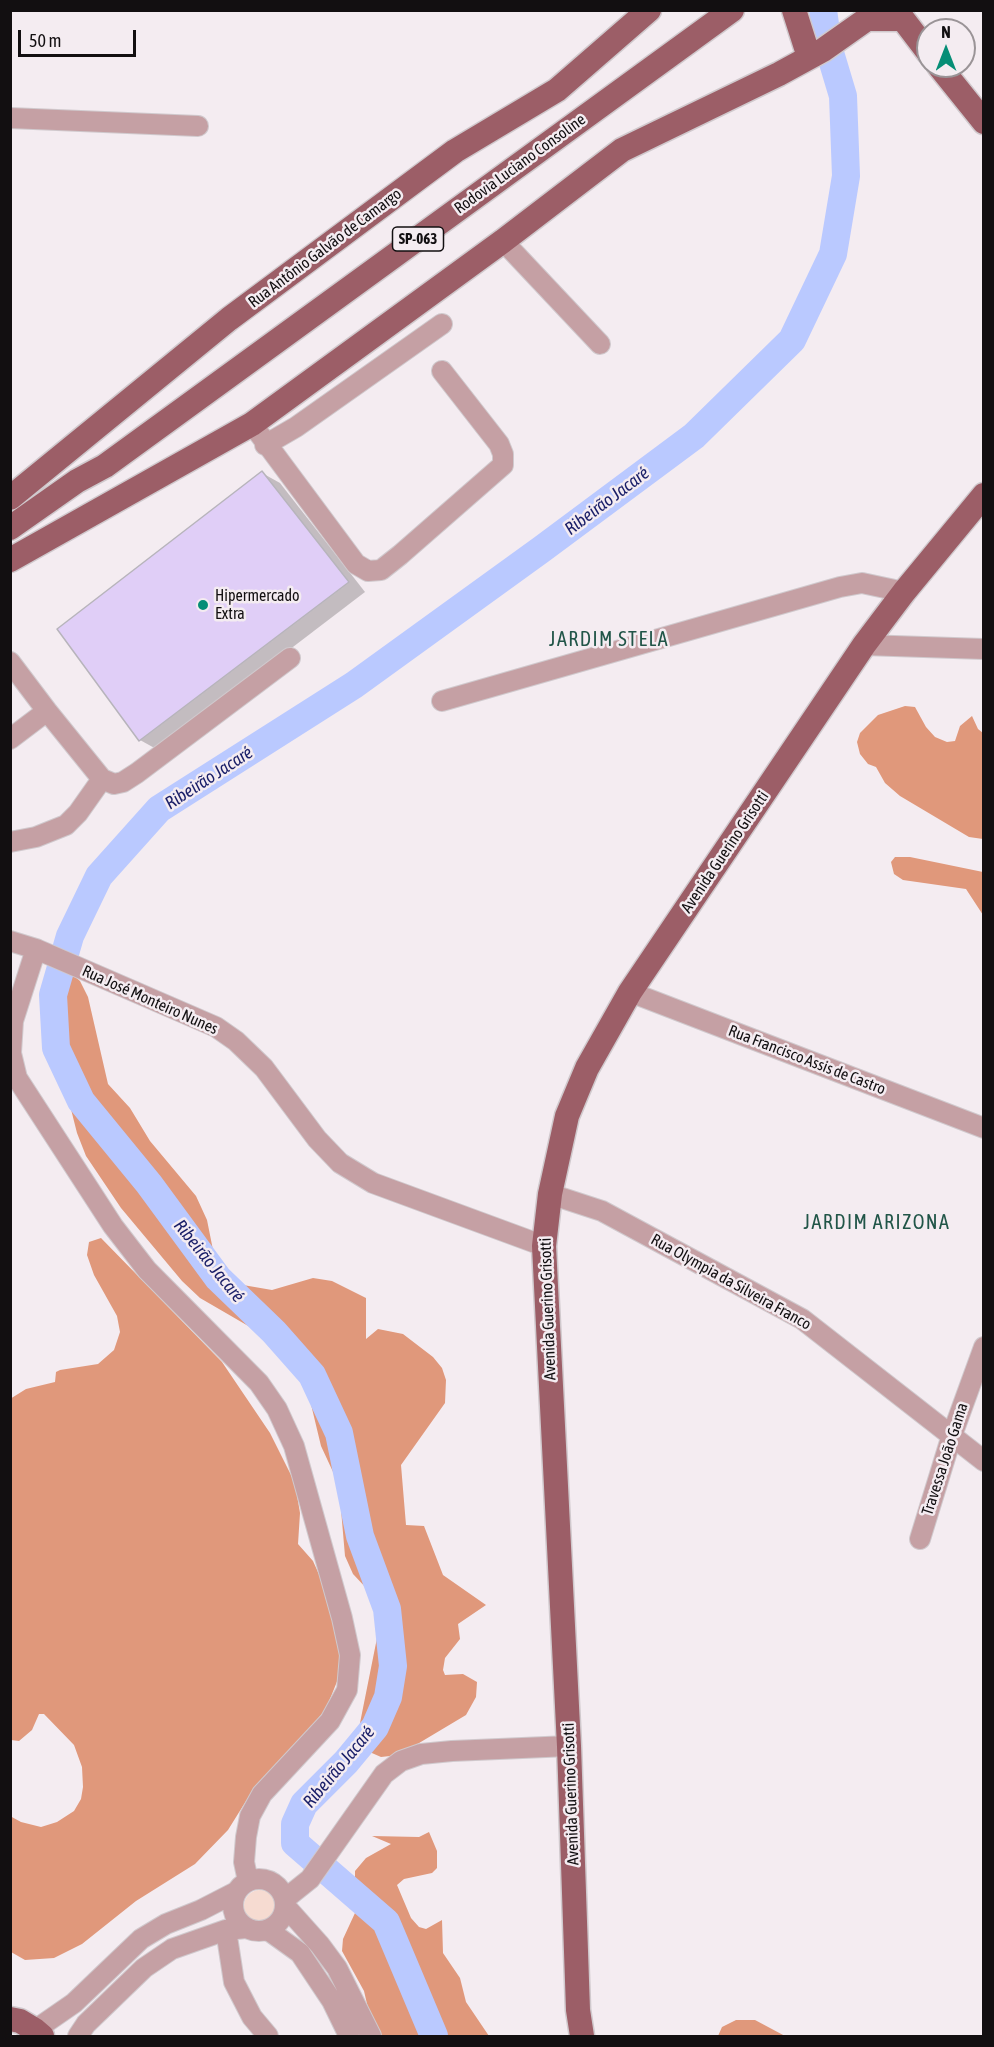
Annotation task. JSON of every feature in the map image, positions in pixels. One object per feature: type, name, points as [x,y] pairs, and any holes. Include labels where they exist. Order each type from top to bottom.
[{"type":"main road","name":"Rua Antônio Galvão de Camargo","points":[[10,498],[229,319],[455,151],[557,90],[650,10]]},
{"type":"main road","points":[[794,10],[816,54]]},
{"type":"main road","name":"Rodovia Luciano Consoline","points":[[10,528],[77,481],[105,466],[732,11]]},
{"type":"main road","points":[[10,560],[252,424],[503,241],[622,150],[816,54],[869,15],[899,15],[916,37]]},
{"type":"main road","points":[[949,78],[984,122]]},
{"type":"main road","name":"Rodovia Luciano Consoline","points":[[10,547],[81,490],[105,466]]},
{"type":"main road","name":"Avenida Guerino Grisotti","points":[[582,2037],[578,2010],[569,1746],[544,1246],[550,1194],[567,1116],[587,1068],[630,992],[864,645],[904,592],[981,503]]},
{"type":"main road","points":[[10,2019],[39,2033]]},
{"type":"street","points":[[10,118],[198,126]]},
{"type":"street","points":[[503,241],[600,345]]},
{"type":"street","points":[[265,445],[296,426],[442,324]]},
{"type":"street","points":[[252,424],[265,445],[356,564],[368,572],[381,570],[503,465],[503,454],[499,444],[442,371]]},
{"type":"street","points":[[279,404],[296,426]]},
{"type":"street","points":[[442,701],[840,587],[862,583],[904,592]]},
{"type":"street","points":[[864,645],[984,649]]},
{"type":"street","points":[[10,662],[102,779],[114,784],[123,782],[290,658]]},
{"type":"street","points":[[10,739],[47,711]]},
{"type":"street","points":[[10,842],[36,837],[66,825],[78,813],[102,779]]},
{"type":"street","name":"Rua José Monteiro Nunes","points":[[10,941],[53,957],[216,1028],[236,1041],[264,1068],[317,1139],[340,1163],[373,1183],[544,1246]]},
{"type":"street","points":[[53,957],[13,1021],[11,1053],[17,1078],[112,1226],[147,1270],[259,1383],[277,1409],[294,1446],[342,1618],[350,1655],[347,1690],[330,1721],[262,1794],[250,1816],[242,1887],[233,1899],[235,1916],[246,1928]]},
{"type":"street","name":"Rua Francisco Assis de Castro","points":[[630,992],[984,1128]]},
{"type":"street","name":"Rua Olympia da Silveira Franco","points":[[550,1194],[602,1211],[802,1319],[984,1461]]},
{"type":"street","name":"Travessa João Gama","points":[[920,1539],[952,1435],[984,1347]]},
{"type":"street","points":[[87,2032],[144,1968],[172,1949],[226,1930],[246,1928],[261,1932],[281,1921],[286,1903],[310,1879],[384,1774],[401,1761],[421,1754],[452,1751],[569,1746]]},
{"type":"street","points":[[39,2033],[141,1939],[166,1924],[263,1879],[277,1885],[286,1903],[337,1968],[371,2037]]},
{"type":"street","points":[[226,1930],[234,1982],[252,2017],[268,2037]]},
{"type":"street","points":[[268,1930],[300,1953],[332,2001],[349,2037]]},
{"type":"shaded area","points":[[905,706],[915,707],[926,727],[935,737],[947,742],[955,741],[960,726],[972,716],[978,729],[983,733],[983,839],[969,837],[900,796],[885,783],[876,767],[868,764],[860,754],[857,742],[860,733],[878,715]]},
{"type":"shaded area","points":[[895,857],[910,857],[983,872],[983,915],[966,889],[903,880],[894,874],[891,862]]},
{"type":"shaded area","points":[[72,974],[80,981],[88,997],[108,1084],[130,1108],[150,1141],[196,1196],[207,1220],[214,1255],[226,1273],[243,1285],[272,1290],[313,1278],[332,1281],[366,1298],[366,1339],[378,1329],[403,1334],[433,1357],[442,1368],[446,1380],[445,1403],[401,1465],[406,1525],[424,1526],[443,1575],[486,1605],[458,1624],[460,1639],[445,1658],[443,1670],[445,1675],[463,1674],[477,1682],[476,1697],[466,1715],[399,1755],[381,1757],[365,1750],[360,1740],[359,1728],[377,1638],[375,1610],[368,1590],[353,1574],[345,1556],[340,1498],[334,1474],[321,1446],[309,1396],[289,1363],[274,1346],[250,1327],[200,1298],[182,1281],[121,1208],[86,1156],[77,1133],[53,1038],[58,996],[65,979]]},
{"type":"shaded area","points":[[101,1238],[222,1362],[270,1433],[295,1483],[300,1513],[298,1544],[313,1561],[330,1599],[342,1657],[338,1679],[326,1709],[284,1760],[256,1785],[228,1830],[195,1864],[136,1901],[82,1944],[54,1958],[25,1960],[11,1952],[10,1816],[21,1822],[41,1827],[57,1822],[74,1811],[81,1799],[83,1787],[82,1767],[74,1745],[44,1714],[39,1714],[32,1730],[19,1741],[11,1740],[10,1399],[26,1389],[55,1382],[56,1372],[60,1370],[98,1364],[114,1350],[120,1332],[117,1316],[94,1275],[87,1255],[89,1242]]},
{"type":"shaded area","points":[[429,1832],[437,1851],[437,1868],[432,1873],[404,1879],[397,1885],[411,1918],[419,1927],[426,1929],[442,1920],[443,1953],[460,1978],[466,2002],[489,2036],[378,2036],[371,2021],[364,1991],[342,1951],[343,1939],[355,1913],[355,1871],[366,1858],[391,1844],[372,1836],[419,1837]]},
{"type":"shaded area","points":[[260,1890],[271,1895],[276,1906],[271,1917],[260,1922],[249,1917],[244,1906],[249,1895]]},
{"type":"shaded area","points":[[736,2020],[755,2020],[785,2036],[718,2036],[722,2027]]},
{"type":"building","name":"Hipermercado Extra","points":[[262,471],[349,582],[139,741],[57,629]]},
{"type":"waterway","name":"Ribeirão Jacaré","points":[[434,2036],[386,1922],[295,1843],[295,1824],[304,1804],[346,1762],[375,1727],[388,1697],[393,1666],[387,1609],[360,1536],[339,1433],[312,1375],[274,1332],[218,1278],[149,1184],[81,1101],[56,1048],[53,995],[70,936],[99,876],[159,809],[354,685],[542,549],[694,436],[792,340],[833,254],[846,176],[843,96],[828,46],[823,10]]},
{"type":"place","name":"Hipermercado Extra","points":[[203,605]]},
{"type":"district","name":"JARDIM STELA","points":[[609,640]]},
{"type":"district","name":"JARDIM ARIZONA","points":[[877,1223]]}]
